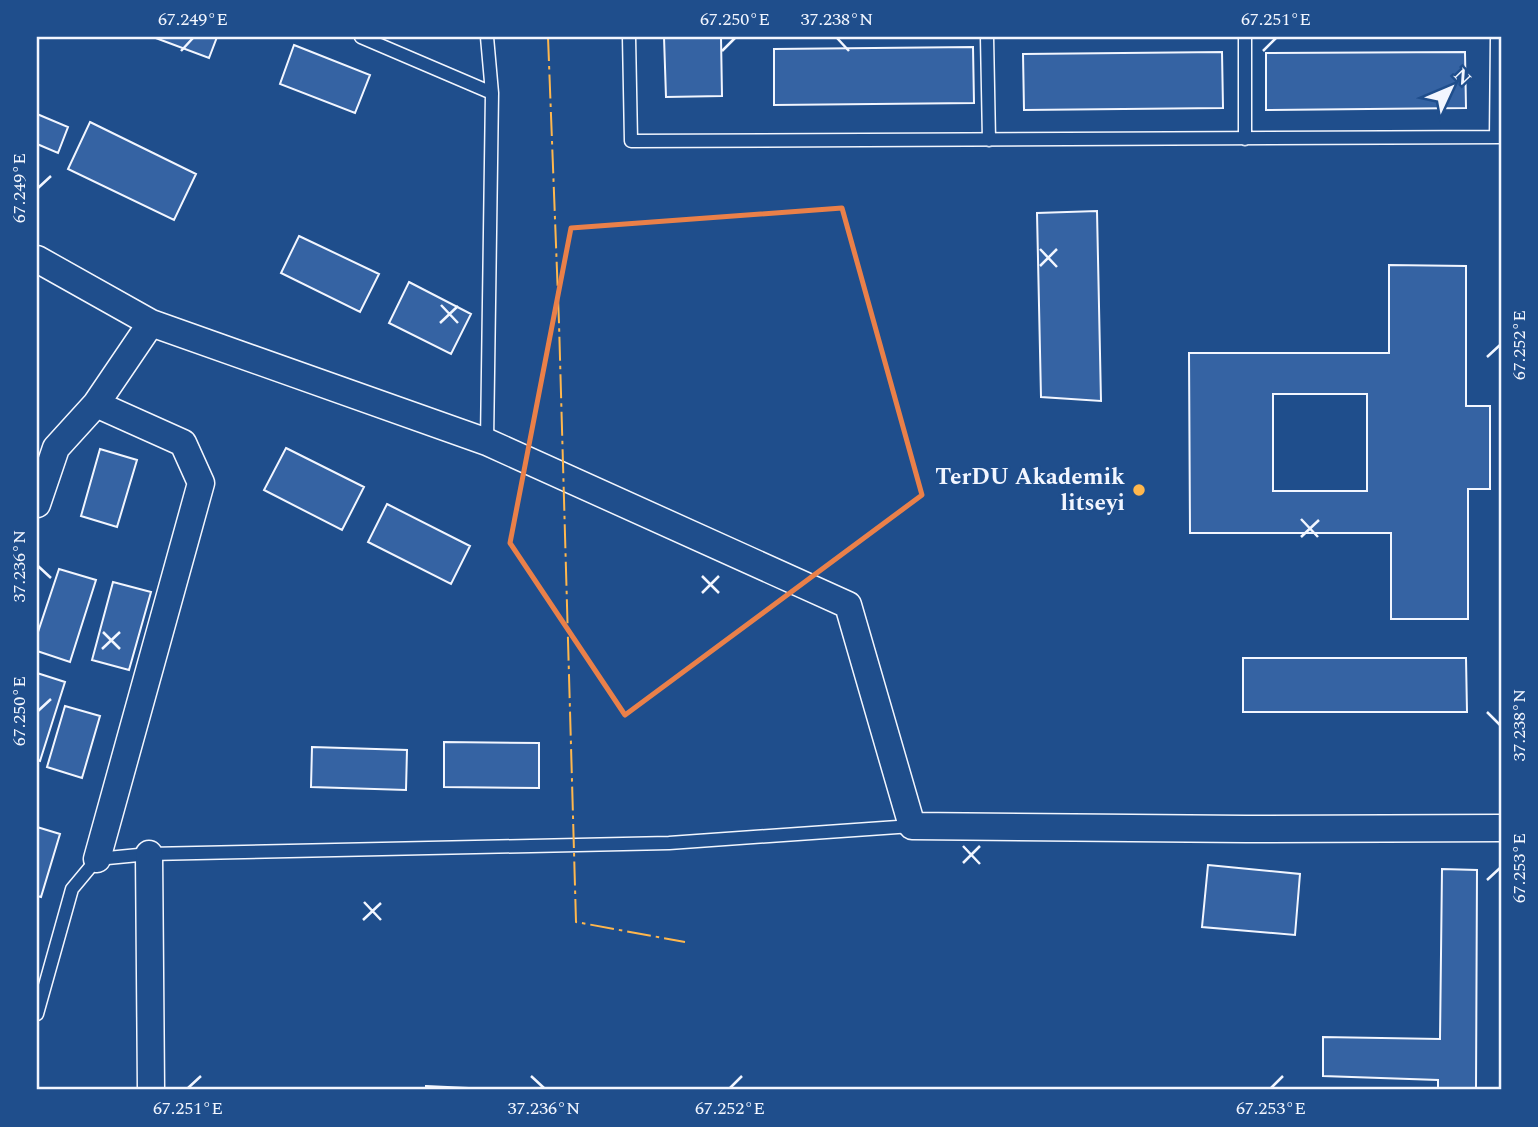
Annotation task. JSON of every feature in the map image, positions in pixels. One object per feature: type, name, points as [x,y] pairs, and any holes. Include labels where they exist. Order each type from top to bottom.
[{"type":"street","points":[[37,258],[151,323],[488,442],[848,605],[912,826],[1501,828]]},
{"type":"street","points":[[37,504],[56,448],[96,404],[151,323]]},
{"type":"street","points":[[96,404],[183,443],[201,483],[97,859]]},
{"type":"street","points":[[149,854],[151,1090]]},
{"type":"lane","points":[[361,37],[492,93]]},
{"type":"lane","points":[[487,37],[492,93],[488,442]]},
{"type":"lane","points":[[629,37],[631,141],[1498,137],[1497,37]]},
{"type":"lane","points":[[987,37],[989,140]]},
{"type":"lane","points":[[1245,37],[1245,139]]},
{"type":"lane","points":[[37,1014],[72,889],[97,859],[149,854],[669,842],[912,826]]},
{"type":"highlighted area","points":[[842,208],[922,495],[625,715],[510,543],[571,228]]},
{"type":"building","points":[[153,37],[217,37],[209,58]]},
{"type":"building","points":[[664,37],[721,37],[722,96],[666,97]]},
{"type":"building","points":[[294,45],[370,75],[355,113],[280,84]]},
{"type":"building","points":[[973,47],[974,103],[774,105],[774,49]]},
{"type":"building","points":[[1222,52],[1223,108],[1024,110],[1023,54]]},
{"type":"building","points":[[1465,52],[1466,108],[1266,110],[1266,53]]},
{"type":"building","points":[[37,114],[68,127],[58,153],[37,144]]},
{"type":"building","points":[[90,122],[196,174],[174,220],[68,169]]},
{"type":"building","points":[[1097,211],[1101,401],[1041,397],[1037,213]]},
{"type":"building","points":[[299,236],[379,274],[360,312],[281,273]]},
{"type":"building","points":[[1389,265],[1466,266],[1466,406],[1490,406],[1490,489],[1468,489],[1468,619],[1391,619],[1391,533],[1190,533],[1189,353],[1389,353]],"holes":[[[1273,394],[1367,394],[1367,491],[1273,491]]]},
{"type":"building","points":[[409,282],[471,314],[451,354],[389,323]]},
{"type":"building","points":[[286,448],[364,487],[342,530],[264,490]]},
{"type":"building","points":[[100,449],[137,460],[117,527],[81,516]]},
{"type":"building","points":[[387,504],[470,546],[451,584],[368,542]]},
{"type":"building","points":[[59,569],[96,580],[70,662],[37,651],[37,635]]},
{"type":"building","points":[[113,582],[151,592],[129,670],[92,660]]},
{"type":"building","points":[[1243,658],[1466,658],[1467,712],[1243,712]]},
{"type":"building","points":[[37,673],[65,682],[40,761],[37,760]]},
{"type":"building","points":[[65,706],[100,716],[82,778],[47,767]]},
{"type":"building","points":[[444,742],[539,743],[539,788],[444,787]]},
{"type":"building","points":[[312,747],[407,750],[406,790],[311,787]]},
{"type":"building","points":[[37,827],[60,834],[41,897],[37,896]]},
{"type":"building","points":[[1208,865],[1300,874],[1295,935],[1202,927]]},
{"type":"building","points":[[1442,869],[1477,870],[1476,1090],[1438,1090],[1438,1080],[1323,1076],[1323,1037],[1440,1039]]},
{"type":"building","points":[[426,1086],[468,1088],[468,1090],[426,1090]]},
{"type":"power","points":[[548,37],[576,922],[685,942]]},
{"type":"place","name":"TerDU Akademik litseyi","points":[[1139,490]]}]
